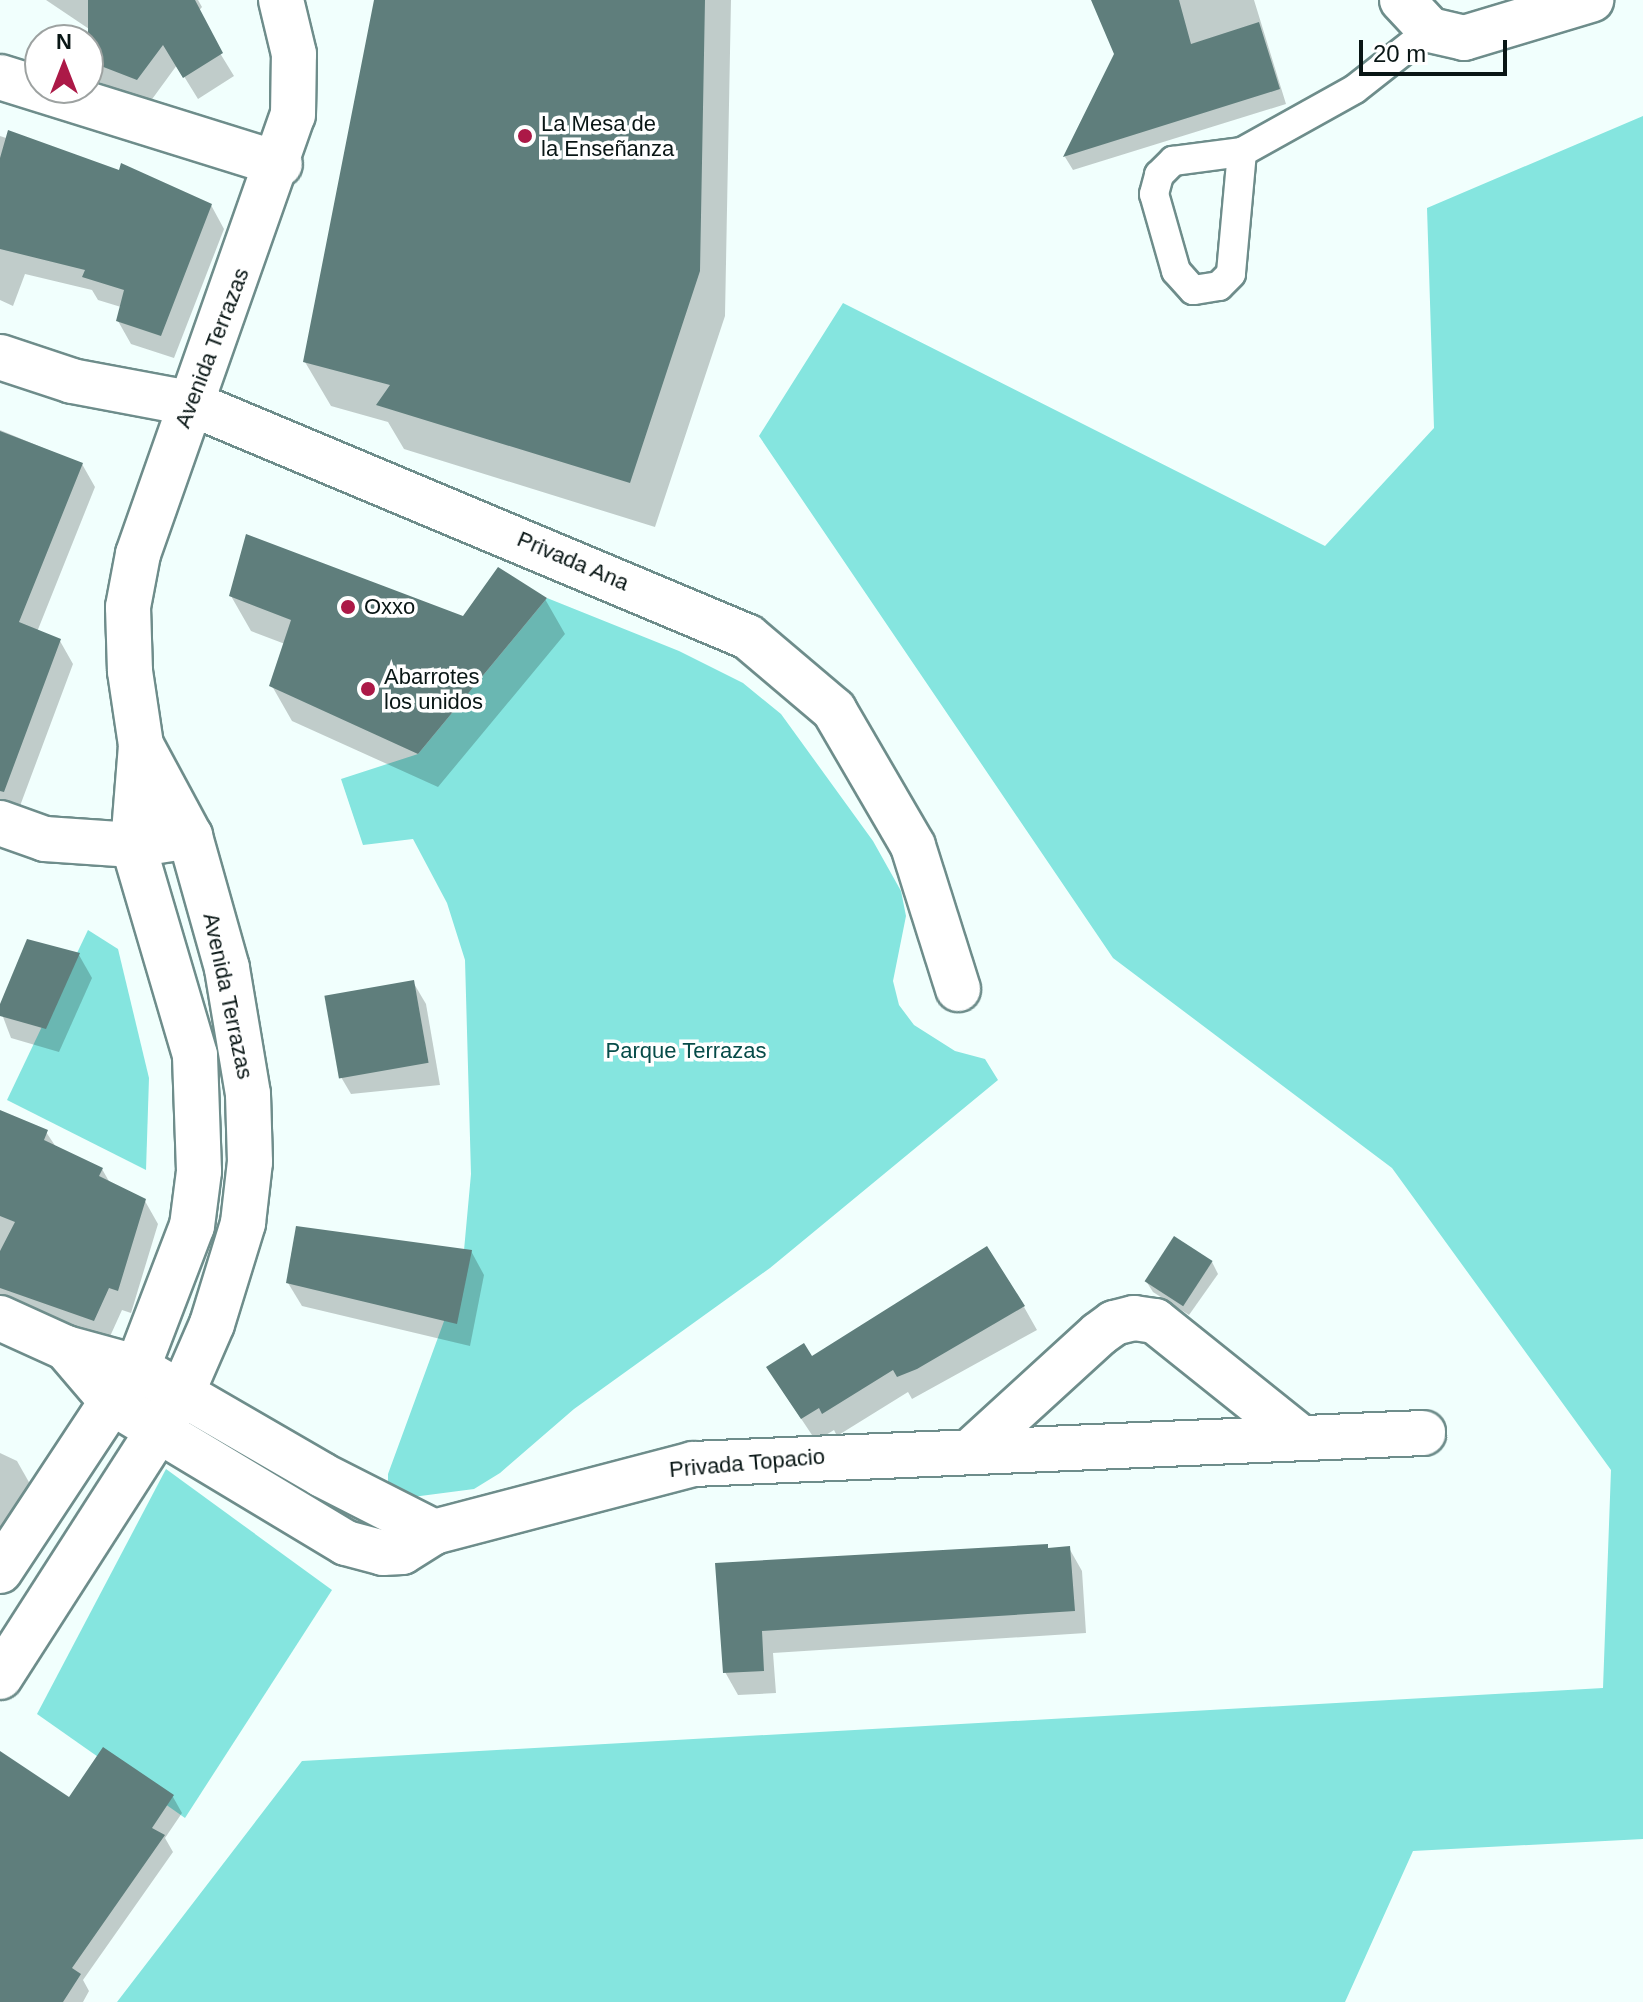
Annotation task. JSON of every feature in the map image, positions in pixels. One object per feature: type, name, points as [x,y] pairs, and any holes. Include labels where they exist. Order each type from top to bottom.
[{"type":"street","name":"Avenida Terrazas","points":[[0,1571],[125,1385],[166,1303],[192,1226],[199,1171],[195,1055],[133,845],[141,745],[130,671],[128,607],[138,554],[190,403],[280,164],[293,115],[294,54],[281,0]]},
{"type":"street","points":[[1416,15],[1464,38],[1591,0]]},
{"type":"street","points":[[0,77],[280,164]]},
{"type":"street","name":"Privada Ana","points":[[0,357],[72,381],[190,403],[748,637],[787,666],[834,710],[913,846],[958,989]]},
{"type":"street","name":"Avenida Terrazas","points":[[0,1677],[182,1393],[231,1268],[250,1162],[243,1045],[190,836],[141,745]]},
{"type":"street","points":[[0,823],[45,839],[133,845],[190,836]]},
{"type":"street","points":[[0,1318],[66,1348],[125,1385],[182,1393],[322,1475],[434,1532]]},
{"type":"street","points":[[971,1451],[1099,1334],[1114,1323],[1134,1318],[1155,1321],[1301,1438]]},
{"type":"street","name":"Privada Topacio","points":[[125,1385],[160,1430],[346,1543],[383,1553],[402,1552],[434,1532],[693,1464],[1423,1433]]},
{"type":"street","points":[[299,1514],[322,1475]]},
{"type":"lane","points":[[1242,152],[1231,274],[1219,286],[1193,290],[1176,271],[1154,194],[1159,175],[1173,161],[1242,152],[1355,89],[1416,15]]},
{"type":"green space","points":[[1643,116],[1643,1839],[1413,1851],[1345,2002],[117,2002],[302,1761],[1603,1688],[1611,1470],[1392,1168],[1113,958],[759,436],[843,303],[1325,546],[1434,428],[1427,208]]},
{"type":"green space","name":"Parque Terrazas","points":[[547,598],[679,651],[743,683],[781,714],[873,841],[901,891],[906,916],[893,981],[899,1005],[914,1025],[955,1051],[985,1059],[998,1080],[770,1268],[574,1409],[500,1473],[474,1489],[405,1498],[388,1485],[388,1474],[462,1272],[471,1174],[465,960],[447,903],[413,839],[363,845],[341,779],[418,754]]},
{"type":"green space","points":[[88,930],[118,949],[149,1078],[146,1170],[7,1100]]},
{"type":"green space","points":[[166,1469],[332,1590],[185,1818],[37,1714]]},
{"type":"building","points":[[88,0],[195,0],[223,53],[183,78],[163,45],[137,80],[104,67],[104,24],[88,24]]},
{"type":"building","name":"La Mesa de la Enseñanza","points":[[374,0],[705,0],[700,271],[630,483],[376,405],[390,385],[303,362]]},
{"type":"building","points":[[1091,0],[1179,0],[1191,44],[1259,22],[1280,89],[1063,157],[1114,54]]},
{"type":"building","points":[[8,130],[119,170],[121,163],[212,204],[161,336],[116,321],[124,290],[82,277],[85,270],[0,249],[0,158]]},
{"type":"building","points":[[0,431],[83,463],[19,622],[61,639],[4,792],[0,791]]},
{"type":"building","name":"Oxxo","points":[[246,534],[463,616],[498,567],[547,598],[418,754],[269,686],[291,620],[229,596]]},
{"type":"building","points":[[27,939],[80,953],[46,1029],[0,1016],[0,1004]]},
{"type":"building","points":[[414,980],[429,1063],[339,1079],[324,996]]},
{"type":"building","points":[[0,1110],[48,1130],[44,1140],[103,1168],[99,1176],[146,1199],[118,1291],[109,1288],[94,1321],[0,1288],[0,1251],[15,1222],[0,1216]]},
{"type":"building","points":[[296,1226],[472,1250],[457,1324],[286,1283]]},
{"type":"building","points":[[1174,1236],[1213,1261],[1183,1306],[1145,1281]]},
{"type":"building","points":[[987,1246],[1025,1306],[917,1369],[897,1377],[893,1370],[822,1414],[819,1408],[801,1419],[766,1367],[804,1343],[812,1356]]},
{"type":"building","points":[[1048,1544],[1048,1548],[1070,1546],[1075,1611],[762,1631],[764,1671],[723,1673],[715,1563]]},
{"type":"building","points":[[103,1747],[174,1795],[152,1828],[165,1835],[72,1968],[81,1974],[63,2002],[0,2002],[0,1751],[69,1797]]},
{"type":"place","name":"La Mesa de la Enseñanza","points":[[525,136]]},
{"type":"place","name":"Oxxo","points":[[348,607]]},
{"type":"place","name":"Abarrotes los unidos","points":[[368,689]]}]
